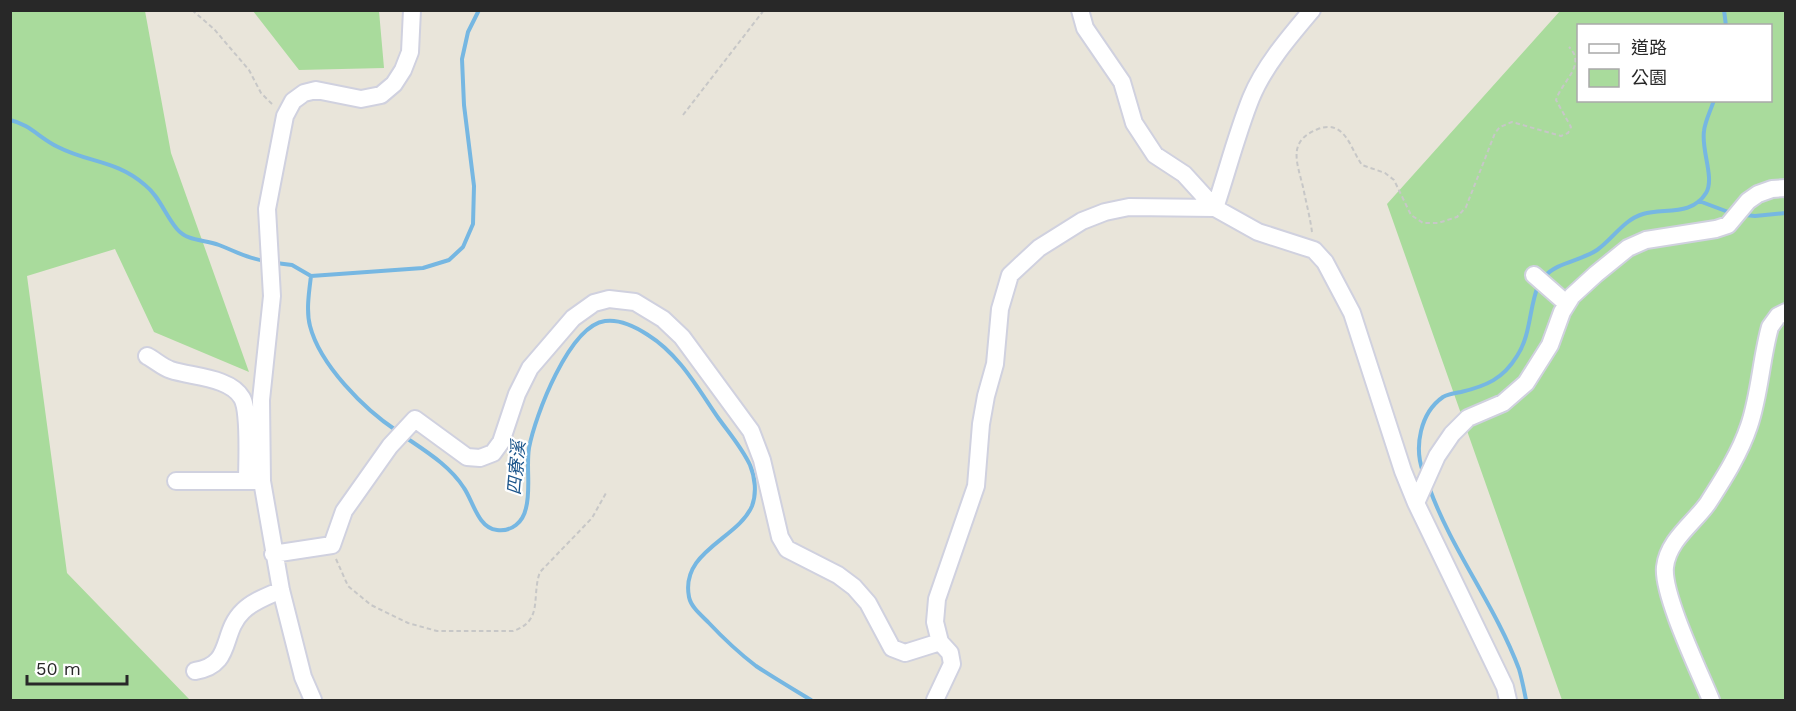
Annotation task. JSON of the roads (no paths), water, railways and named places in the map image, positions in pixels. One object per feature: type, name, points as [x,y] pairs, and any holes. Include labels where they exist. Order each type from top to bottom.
[{"type":"street","points":[[254,481],[272,296],[267,208],[285,116],[293,101],[304,93],[316,90],[361,99],[381,95],[394,84],[410,52],[412,10]]},
{"type":"street","points":[[1080,10],[1085,28],[1122,82],[1134,123],[1155,155],[1184,174],[1215,208],[1258,232],[1314,250],[1325,262],[1352,314],[1403,471],[1416,503],[1505,687],[1508,700]]},
{"type":"street","points":[[1215,208],[1251,98],[1262,77],[1312,10]]},
{"type":"street","points":[[1416,503],[1437,456],[1452,434],[1468,418],[1503,403],[1526,383],[1550,345],[1562,312],[1572,296],[1588,282],[1628,248],[1646,240],[1728,225],[1748,201],[1758,194],[1772,189],[1785,188]]},
{"type":"street","points":[[935,700],[952,664],[950,653],[940,642],[935,622],[937,599],[976,486],[981,424],[997,350],[1000,309],[1010,275],[1038,248],[1082,221],[1105,212],[1129,207],[1215,208]]},
{"type":"street","points":[[1534,274],[1567,304]]},
{"type":"street","points":[[273,554],[332,545],[344,511],[390,446],[415,419],[466,457],[480,458],[493,453],[501,442],[517,394],[530,368],[573,318],[594,303],[609,299],[635,302],[663,319],[682,337],[751,431],[762,460],[780,537],[787,549],[838,575],[854,587],[868,603],[892,648],[905,653],[940,642]]},
{"type":"street","points":[[1711,700],[1678,619],[1665,579],[1665,564],[1674,544],[1707,505],[1739,453],[1750,425],[1770,327],[1778,316],[1785,312]]},
{"type":"street","points":[[147,356],[169,369],[213,380],[233,388],[243,399],[254,481],[303,677],[313,700]]},
{"type":"street","points":[[176,482],[254,481]]},
{"type":"street","points":[[195,671],[208,669],[216,664],[234,622],[243,611],[281,590]]},
{"type":"waterway","name":"四寮溪","points":[[397,431],[371,411],[345,385],[323,356],[315,341],[309,320],[308,301],[311,276],[423,268],[449,260],[463,247],[473,224],[474,186],[464,105],[462,59],[468,32],[479,10]]},
{"type":"waterway","points":[[1724,10],[1726,24]]},
{"type":"waterway","points":[[1544,277],[1556,268],[1597,250],[1636,217],[1651,212],[1686,208],[1700,200],[1706,193],[1709,180],[1704,131],[1713,102]]},
{"type":"waterway","points":[[10,120],[23,125],[58,147],[113,166],[134,177],[150,190],[173,224],[186,236],[213,243],[247,257],[266,261]]},
{"type":"waterway","points":[[1699,201],[1731,213]]},
{"type":"waterway","points":[[1745,215],[1786,213]]},
{"type":"waterway","points":[[276,263],[292,265],[311,276]]},
{"type":"waterway","points":[[1423,472],[1419,442],[1424,421],[1429,412],[1443,397],[1486,384],[1500,376],[1512,364],[1522,348],[1538,286]]},
{"type":"waterway","name":"四寮溪","points":[[405,437],[438,460],[452,473],[464,488],[485,524],[497,530],[512,528],[525,513],[528,493],[528,455],[538,415],[567,355],[579,338],[592,327],[605,321],[628,324],[648,335],[670,352],[688,373],[736,441],[750,465],[754,480],[754,501],[745,517],[701,557],[693,568],[689,581],[690,601],[699,614],[725,640],[756,666],[811,700]]},
{"type":"waterway","points":[[1429,487],[1449,533],[1509,645],[1519,669],[1526,700]]}]
